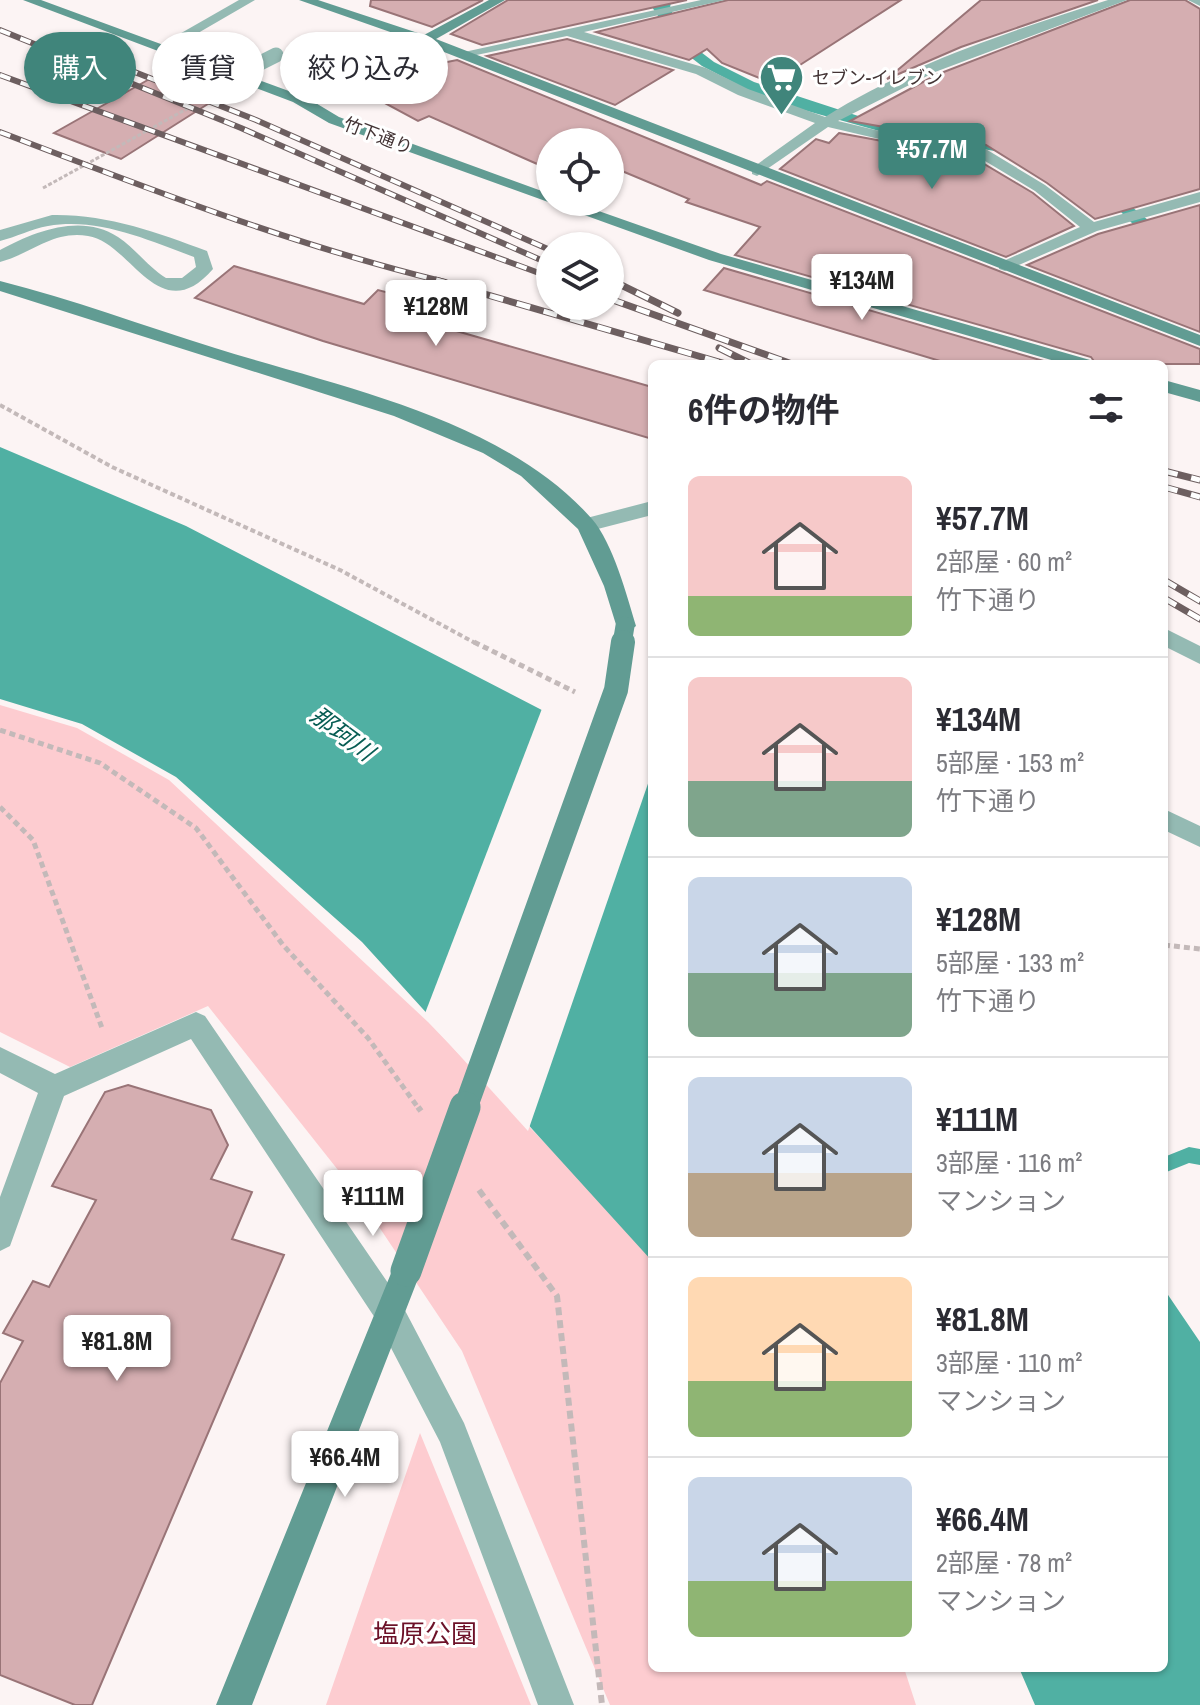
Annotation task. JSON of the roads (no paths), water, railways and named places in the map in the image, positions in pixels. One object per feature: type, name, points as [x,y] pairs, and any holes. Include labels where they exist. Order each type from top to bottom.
[{"type":"main road","name":"竹下通り","points":[[29,0],[152,44]]},
{"type":"main road","points":[[305,0],[401,32]]},
{"type":"main road","points":[[440,32],[499,0]]},
{"type":"main road","points":[[448,49],[1200,341]]},
{"type":"main road","name":"竹下通り","points":[[307,104],[334,120],[536,194]]},
{"type":"main road","points":[[598,216],[715,257],[1070,360]]},
{"type":"main road","points":[[0,286],[447,429],[528,472],[586,525],[614,586],[625,626],[616,690],[406,1271],[234,1705]]},
{"type":"main road","points":[[1168,387],[1200,396]]},
{"type":"street","points":[[191,32],[249,0]]},
{"type":"street","points":[[462,54],[719,0]]},
{"type":"street","points":[[757,171],[779,151],[826,122],[895,87],[1041,25],[1121,0]]},
{"type":"street","points":[[568,32],[701,71],[743,92],[826,122],[892,138],[979,151],[1040,188],[1091,228]]},
{"type":"street","points":[[264,61],[276,55]]},
{"type":"street","points":[[1005,266],[1091,228],[1200,197]]},
{"type":"street","points":[[0,236],[52,219],[100,219],[201,254],[205,269],[189,280],[174,283],[150,279],[112,241],[84,231],[45,235],[0,257]]},
{"type":"street","points":[[586,525],[648,509]]},
{"type":"street","points":[[1168,638],[1200,656]]},
{"type":"street","points":[[1168,821],[1200,837]]},
{"type":"street","points":[[0,1236],[54,1087],[196,1024],[388,1310],[453,1434],[556,1705]]},
{"type":"street","points":[[0,1059],[54,1087]]},
{"type":"water","points":[[671,0],[670,9],[693,46],[714,62],[754,82],[895,128],[1022,149],[1132,207],[1148,220],[1200,292],[1120,211],[1019,155],[890,134],[782,104],[702,66],[680,49],[648,1]]},
{"type":"water","name":"那珂川","points":[[0,447],[186,526],[648,765],[648,1257],[362,942],[176,777],[82,724],[0,699]]},
{"type":"water","points":[[1168,1295],[1200,1342],[1200,1705],[1035,1705],[1021,1672],[1168,1672]]},
{"type":"waterway","points":[[1168,1163],[1189,1155],[1200,1157]]},
{"type":"railway","points":[[0,30],[241,128],[536,258]]},
{"type":"railway","points":[[136,73],[256,120],[536,244]]},
{"type":"railway","points":[[0,75],[536,272]]},
{"type":"railway","points":[[0,132],[276,233],[445,282]]},
{"type":"railway","points":[[436,280],[712,360]]},
{"type":"railway","points":[[624,286],[678,313]]},
{"type":"railway","points":[[624,304],[781,360]]},
{"type":"railway","points":[[719,348],[743,360]]},
{"type":"railway","points":[[1168,472],[1200,480]]},
{"type":"railway","points":[[1168,488],[1200,497]]},
{"type":"railway","points":[[1168,582],[1200,601]]},
{"type":"railway","points":[[1168,600],[1200,619]]},
{"type":"place","name":"セブン-イレブン","points":[[781,117]]},
{"type":"park label","name":"塩原公園","points":[[425,1634]]}]
